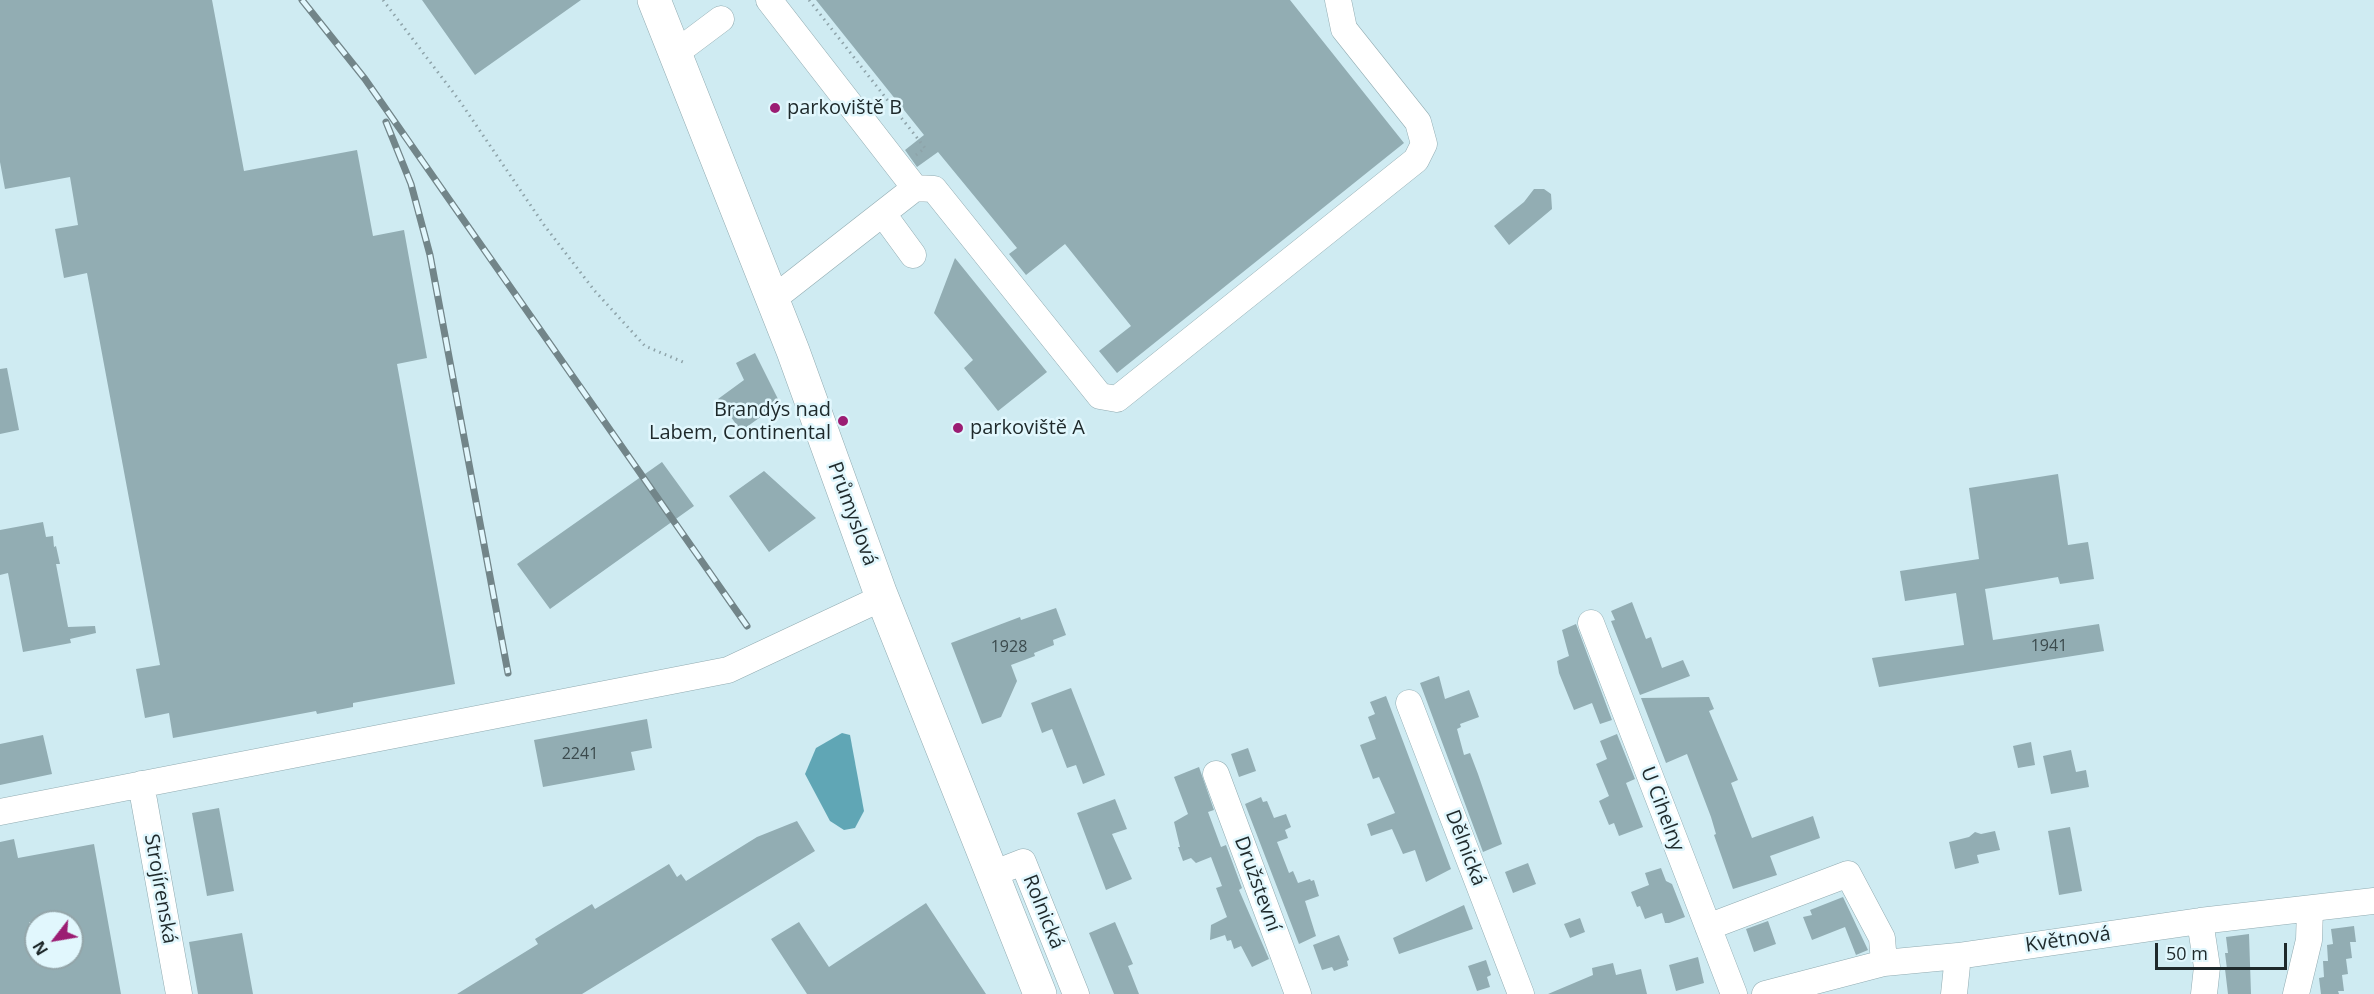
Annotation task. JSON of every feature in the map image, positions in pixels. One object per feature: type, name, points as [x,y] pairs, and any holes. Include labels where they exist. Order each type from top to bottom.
[{"type":"main road","name":"Průmyslová","points":[[654,0],[773,299],[880,592],[1040,994]]},
{"type":"street","points":[[769,0],[915,188]]},
{"type":"street","points":[[773,299],[915,188],[934,189],[1100,396],[1117,399],[1416,159],[1424,144],[1418,122],[1344,29],[1338,0]]},
{"type":"street","points":[[674,51],[721,19]]},
{"type":"street","points":[[883,214],[913,255]]},
{"type":"street","points":[[0,812],[728,670],[871,603],[880,592]]},
{"type":"street","name":"U Cihelny","points":[[1591,623],[1734,994]]},
{"type":"street","name":"Dělnická","points":[[1409,703],[1521,994]]},
{"type":"street","name":"Družstevní","points":[[1216,774],[1298,994]]},
{"type":"street","name":"Strojírenská","points":[[141,784],[179,994]]},
{"type":"street","name":"Rolnická","points":[[992,874],[1023,862],[1076,994]]},
{"type":"street","points":[[1708,927],[1848,874],[1882,938],[1884,963]]},
{"type":"street","name":"Květnová","points":[[1765,994],[1884,963],[1958,956],[2200,921],[2374,901]]},
{"type":"street","points":[[2296,994],[2309,940],[2310,909]]},
{"type":"street","points":[[2200,921],[2207,967],[2204,994]]},
{"type":"street","points":[[1954,994],[1958,956]]},
{"type":"path","points":[[383,0],[459,100],[544,225],[594,290],[645,346],[683,362]]},
{"type":"path","points":[[809,0],[925,148],[900,166]]},
{"type":"water","points":[[842,733],[850,735],[864,811],[855,828],[844,830],[830,821],[805,774],[816,748]]},
{"type":"building","points":[[0,0],[212,0],[244,171],[357,150],[373,236],[404,230],[427,358],[397,364],[455,684],[353,703],[353,707],[317,714],[316,711],[173,738],[169,713],[145,718],[136,669],[160,665],[87,273],[64,278],[55,229],[78,225],[70,177],[5,189],[0,162]]},
{"type":"building","points":[[422,0],[581,0],[475,75]]},
{"type":"building","points":[[816,0],[1290,0],[1404,143],[1117,373],[1099,351],[1131,326],[1065,244],[1026,275],[1009,254],[1017,248],[938,152],[917,167],[905,150],[924,135]]},
{"type":"building","points":[[1534,189],[1544,189],[1551,194],[1552,209],[1509,245],[1494,226],[1524,202]]},
{"type":"building","points":[[955,258],[1047,372],[998,411],[964,368],[973,360],[934,313]]},
{"type":"building","points":[[755,353],[780,403],[741,431],[718,399],[744,380],[736,363]]},
{"type":"building","points":[[7,368],[19,430],[0,434],[0,369]]},
{"type":"building","points":[[662,462],[694,506],[550,609],[517,564]]},
{"type":"building","points":[[764,471],[816,518],[769,552],[729,496]]},
{"type":"building","points":[[2058,474],[2068,545],[2088,542],[2094,579],[2060,584],[2058,577],[1985,589],[1993,640],[2099,624],[2104,651],[1879,687],[1872,658],[1964,645],[1956,593],[1905,601],[1900,571],[1979,559],[1969,488]]},
{"type":"building","points":[[43,522],[46,537],[53,536],[54,547],[56,546],[60,564],[56,564],[68,627],[95,626],[96,633],[70,639],[71,643],[23,652],[8,573],[0,575],[0,530]]},
{"type":"building","points":[[1632,602],[1646,639],[1651,637],[1662,668],[1683,660],[1690,676],[1640,695],[1611,621],[1615,620],[1611,611]]},
{"type":"building","points":[[1056,608],[1066,635],[1053,640],[1054,645],[1034,653],[1035,656],[1011,665],[1017,681],[1001,717],[982,724],[951,643],[1020,617],[1021,620]]},
{"type":"building","points":[[1576,624],[1612,720],[1600,724],[1592,703],[1574,710],[1559,673],[1557,661],[1569,656],[1562,630]]},
{"type":"building","points":[[1439,676],[1445,699],[1469,690],[1479,717],[1460,724],[1461,727],[1457,729],[1464,755],[1470,753],[1502,844],[1483,852],[1420,683]]},
{"type":"building","points":[[1071,688],[1105,775],[1083,784],[1076,765],[1067,768],[1052,729],[1042,733],[1031,703]]},
{"type":"building","points":[[1386,696],[1451,869],[1426,882],[1415,850],[1403,854],[1392,829],[1371,836],[1367,824],[1395,813],[1379,777],[1373,779],[1360,745],[1376,739],[1368,717],[1375,714],[1370,702]]},
{"type":"building","points":[[1709,697],[1714,709],[1709,711],[1738,780],[1731,783],[1752,838],[1813,816],[1820,838],[1770,856],[1777,875],[1733,889],[1714,835],[1716,834],[1711,817],[1687,754],[1666,763],[1641,698]]},
{"type":"building","points":[[647,719],[652,748],[631,752],[635,770],[543,787],[534,740]]},
{"type":"building","points":[[1617,734],[1635,779],[1626,783],[1643,827],[1619,836],[1614,823],[1609,825],[1599,801],[1609,796],[1596,764],[1607,759],[1600,741]]},
{"type":"building","points":[[43,735],[52,774],[0,785],[0,744]]},
{"type":"building","points":[[2031,742],[2035,765],[2018,768],[2013,746]]},
{"type":"building","points":[[1248,748],[1256,771],[1239,777],[1231,754]]},
{"type":"building","points":[[2071,750],[2076,772],[2086,770],[2089,787],[2051,794],[2043,756]]},
{"type":"building","points":[[1199,767],[1214,810],[1208,812],[1221,847],[1226,845],[1242,888],[1239,890],[1269,959],[1252,967],[1241,946],[1234,949],[1231,940],[1227,941],[1225,935],[1210,940],[1211,925],[1227,917],[1216,888],[1222,886],[1211,857],[1196,863],[1191,858],[1183,861],[1178,847],[1180,847],[1174,822],[1188,814],[1174,777]]},
{"type":"building","points":[[1261,797],[1263,802],[1267,801],[1274,818],[1286,814],[1291,827],[1285,830],[1288,838],[1277,842],[1289,873],[1293,871],[1298,883],[1314,880],[1319,896],[1305,901],[1316,936],[1299,944],[1245,804]]},
{"type":"building","points":[[1115,799],[1127,829],[1112,834],[1132,879],[1106,890],[1077,813]]},
{"type":"building","points":[[219,808],[234,891],[207,896],[192,813]]},
{"type":"building","points":[[797,821],[815,851],[582,994],[457,994],[538,944],[535,939],[556,926],[592,904],[595,909],[669,864],[677,877],[681,874],[686,881],[757,837]]},
{"type":"building","points":[[2070,827],[2082,891],[2059,895],[2048,831]]},
{"type":"building","points":[[1995,831],[2000,850],[1977,855],[1979,863],[1955,869],[1949,842],[1969,837],[1975,832],[1981,834]]},
{"type":"building","points":[[14,839],[18,858],[94,844],[121,994],[0,994],[0,842]]},
{"type":"building","points":[[1528,863],[1536,884],[1513,893],[1505,872]]},
{"type":"building","points":[[1661,868],[1666,881],[1672,884],[1685,917],[1669,923],[1665,923],[1662,913],[1645,919],[1631,892],[1649,885],[1645,873]]},
{"type":"building","points":[[1843,897],[1868,950],[1856,955],[1845,927],[1812,940],[1803,917],[1812,915],[1810,910]]},
{"type":"building","points":[[926,903],[986,994],[807,994],[771,939],[799,922],[829,967]]},
{"type":"building","points":[[1464,905],[1473,929],[1399,954],[1393,938]]},
{"type":"building","points":[[1580,918],[1585,932],[1570,938],[1564,924]]},
{"type":"building","points":[[1768,921],[1776,944],[1754,952],[1746,929]]},
{"type":"building","points":[[1115,922],[1133,964],[1128,966],[1139,994],[1114,994],[1089,933]]},
{"type":"building","points":[[2354,926],[2356,942],[2350,942],[2352,958],[2346,959],[2348,974],[2342,975],[2344,991],[2338,991],[2339,994],[2321,994],[2319,978],[2324,977],[2323,961],[2328,961],[2327,945],[2333,944],[2331,929]]},
{"type":"building","points":[[242,933],[253,994],[198,994],[189,942]]},
{"type":"building","points":[[2249,934],[2251,994],[2228,994],[2225,969],[2227,969],[2225,953],[2228,953],[2226,937]]},
{"type":"building","points":[[1339,935],[1349,960],[1347,961],[1348,966],[1334,971],[1332,967],[1322,970],[1313,945]]},
{"type":"building","points":[[1698,957],[1704,983],[1676,991],[1669,965]]},
{"type":"building","points":[[1486,960],[1491,975],[1487,977],[1490,987],[1477,991],[1468,966]]},
{"type":"building","points":[[1613,963],[1616,975],[1641,969],[1647,994],[1548,994],[1593,975],[1592,968]]},
{"type":"railway","points":[[302,0],[365,79],[747,626]]},
{"type":"railway","points":[[386,122],[411,184],[430,255],[508,673]]},
{"type":"place","name":"parkoviště B","points":[[775,108]]},
{"type":"place","name":"Brandýs nad Labem, Continental","points":[[843,421]]},
{"type":"place","name":"parkoviště A","points":[[958,428]]}]
